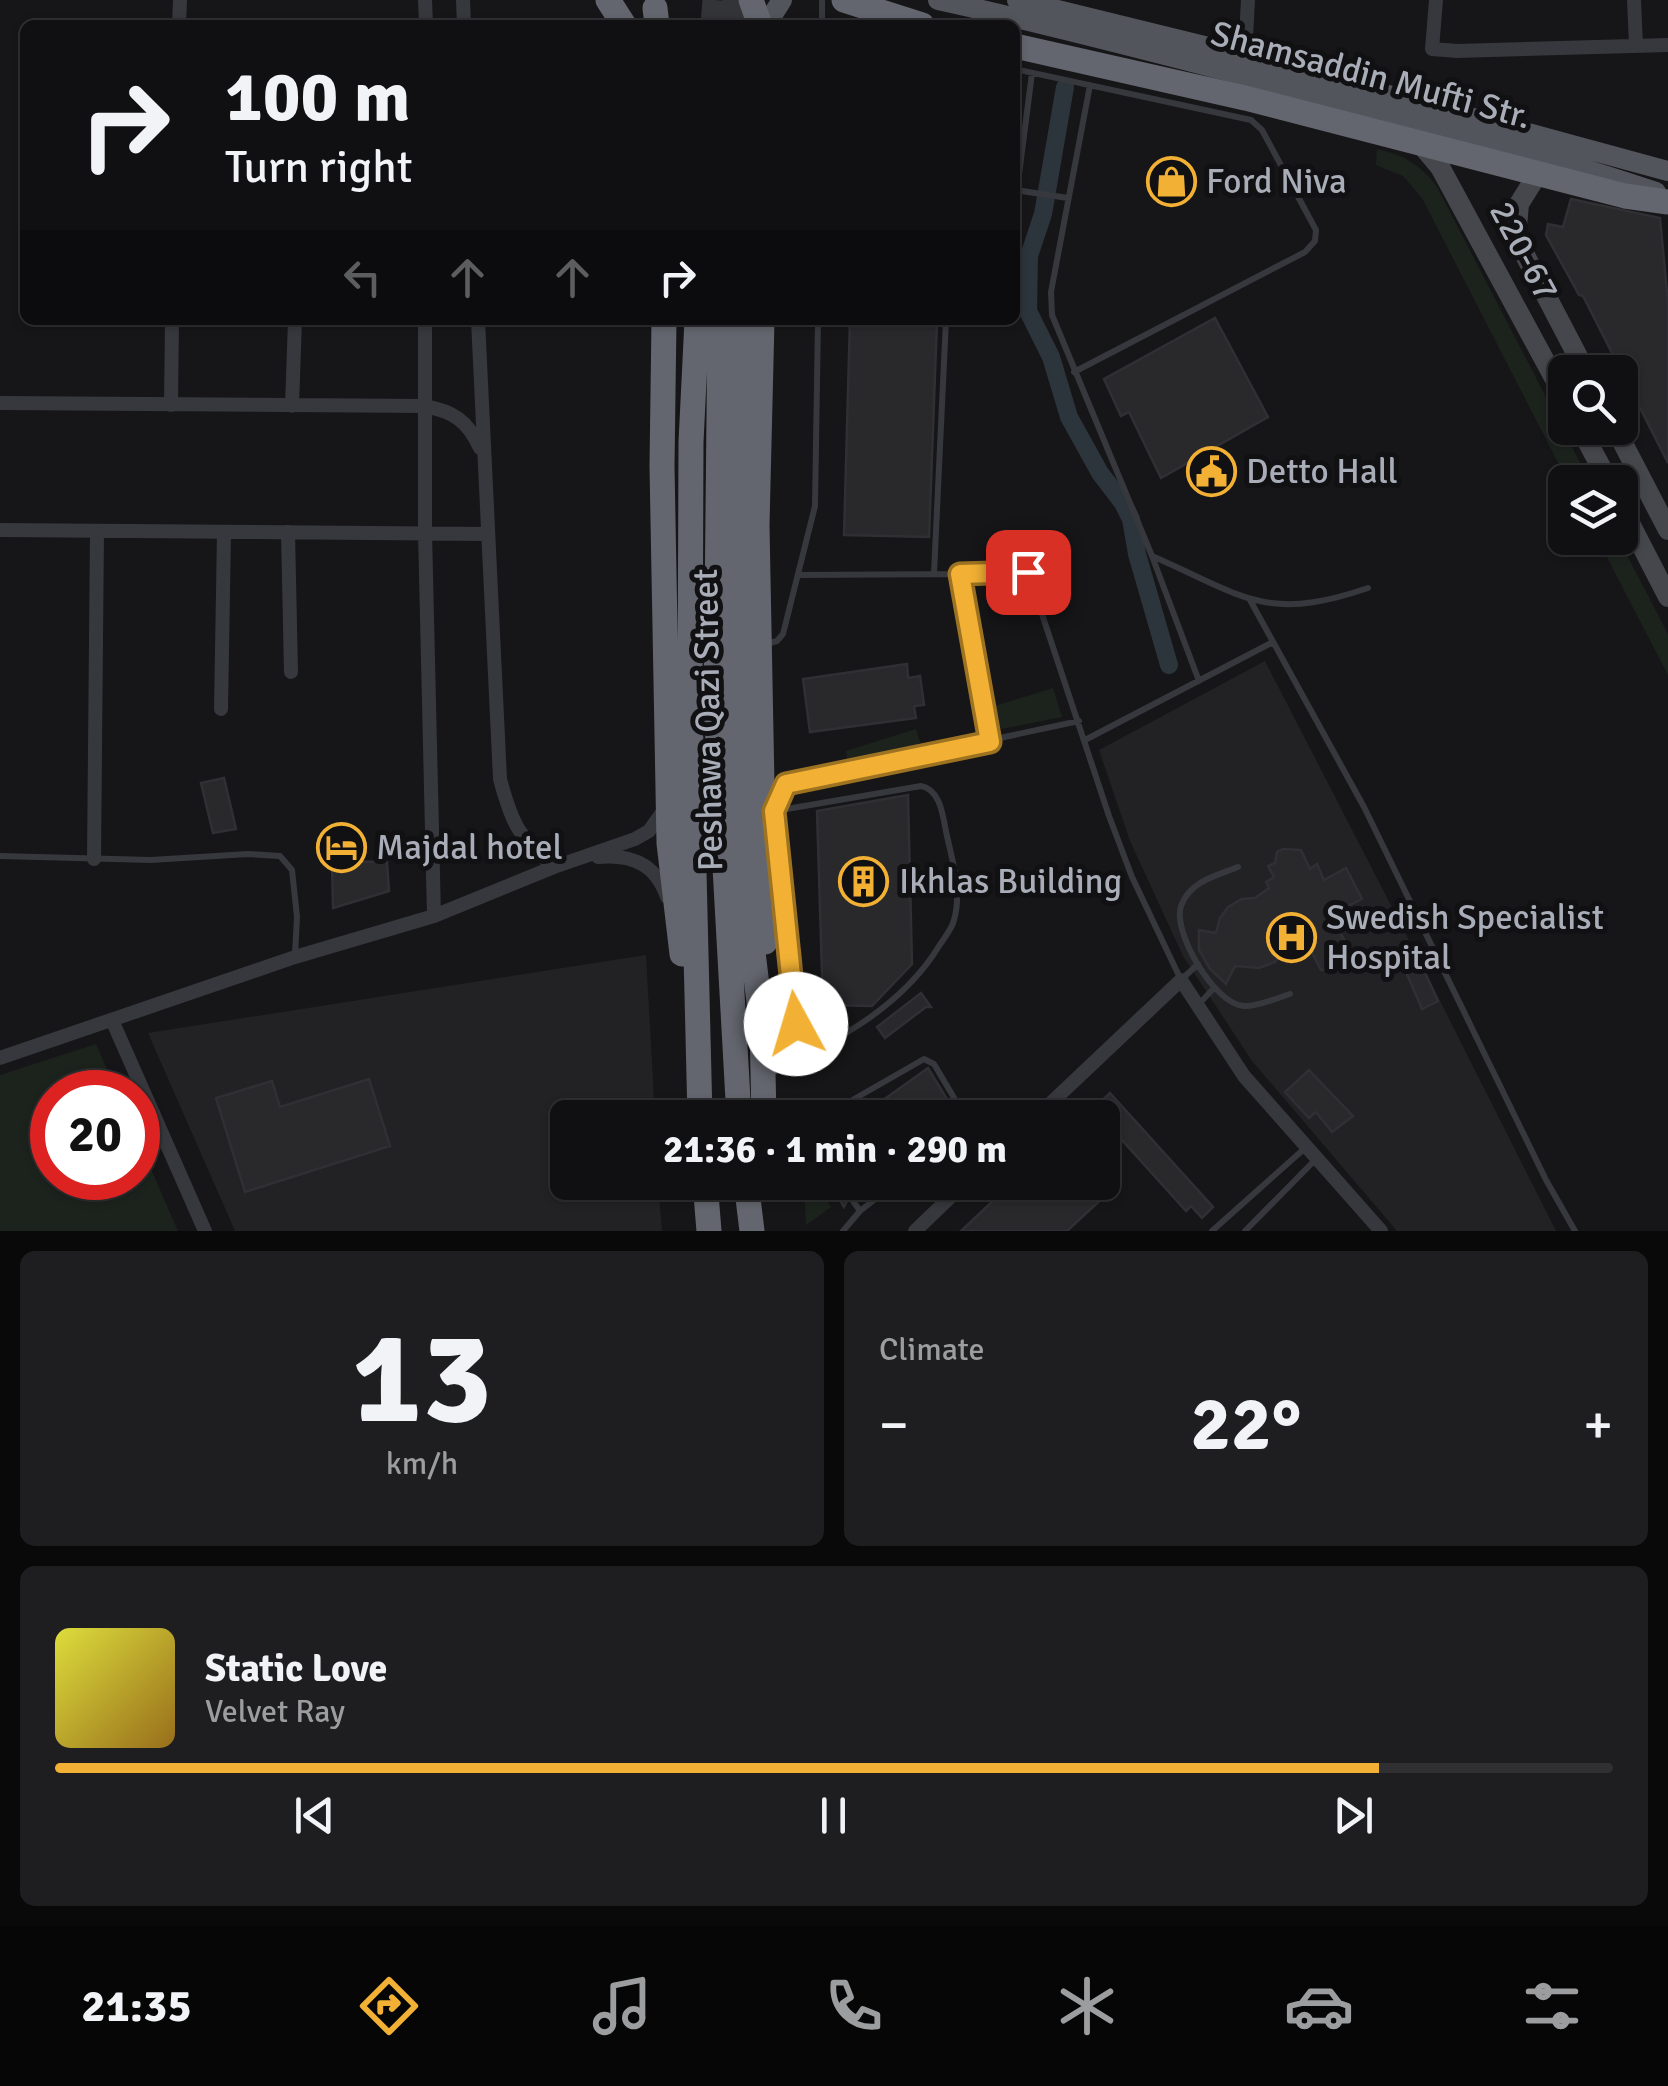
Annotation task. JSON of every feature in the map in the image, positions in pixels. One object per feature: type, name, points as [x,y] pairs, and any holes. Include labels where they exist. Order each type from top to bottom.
[{"type":"highway","points":[[751,0],[770,18]]},
{"type":"highway","points":[[844,0],[906,20]]},
{"type":"highway","points":[[1020,47],[1417,140],[1625,196],[1668,199]]},
{"type":"highway","name":"Peshawa Qazi Street","points":[[664,325],[662,466],[669,844],[697,1074]]},
{"type":"highway","name":"Peshawa Qazi Street","points":[[697,325],[691,442],[690,707],[699,1100]]},
{"type":"highway","name":"Peshawa Qazi Street","points":[[720,325],[716,706],[756,1100]]},
{"type":"highway","name":"Peshawa Qazi Street","points":[[744,325],[737,656],[748,919],[762,1027],[764,1077],[760,1100]]},
{"type":"highway","points":[[762,325],[758,525],[769,820],[762,1027]]},
{"type":"highway","points":[[707,1200],[709,1231]]},
{"type":"highway","points":[[748,1200],[752,1231]]},
{"type":"highway","points":[[762,1200],[762,1231]]},
{"type":"main road","points":[[770,18],[796,0]]},
{"type":"main road","name":"Shamsaddin Mufti Str.","points":[[938,0],[1070,30],[1545,154],[1668,199]]},
{"type":"main road","name":"Shamsaddin Mufti Str.","points":[[1017,0],[1245,56],[1668,171]]},
{"type":"street","points":[[1245,56],[1248,0]]},
{"type":"street","points":[[1436,0],[1432,49],[1668,45]]},
{"type":"street","points":[[1634,0],[1636,46]]},
{"type":"street","name":"220-67","points":[[1417,140],[1440,166],[1548,365]]},
{"type":"street","name":"220-67","points":[[1538,175],[1519,204],[1516,238],[1577,355]]},
{"type":"street","points":[[1488,250],[1498,236],[1516,238]]},
{"type":"street","points":[[170,405],[172,325]]},
{"type":"street","points":[[292,406],[295,325]]},
{"type":"street","points":[[425,325],[434,916]]},
{"type":"street","points":[[478,325],[500,779],[509,814],[524,841],[554,867]]},
{"type":"street","points":[[0,404],[424,406],[447,410],[462,419],[485,459]]},
{"type":"street","points":[[1624,445],[1668,530]]},
{"type":"street","points":[[0,530],[488,534]]},
{"type":"street","points":[[94,858],[97,531]]},
{"type":"street","points":[[288,532],[291,672]]},
{"type":"street","points":[[220,709],[224,533]]},
{"type":"street","points":[[1638,538],[1668,596]]},
{"type":"street","points":[[0,1058],[295,957],[434,916],[554,867],[634,840],[649,831],[662,814],[668,792]]},
{"type":"street","points":[[554,867],[604,856],[637,860],[656,873],[677,924]]},
{"type":"street","points":[[1055,1100],[1181,980],[1244,1076],[1381,1231]]},
{"type":"street","points":[[112,1020],[204,1231]]},
{"type":"street","points":[[915,1231],[947,1200]]},
{"type":"lane","points":[[1020,70],[1256,123],[1312,221],[1316,236],[1305,252],[1074,372]]},
{"type":"lane","points":[[1020,161],[1032,73]]},
{"type":"lane","points":[[1090,85],[1050,304],[1055,325],[1152,556],[1199,681]]},
{"type":"lane","points":[[1020,191],[1068,198]]},
{"type":"lane","points":[[760,645],[781,638],[816,494],[818,325]]},
{"type":"lane","points":[[934,574],[946,325]]},
{"type":"lane","points":[[1152,556],[1250,600],[1288,607],[1368,588]]},
{"type":"lane","points":[[798,575],[1028,572],[1132,877],[1181,980],[1198,964]]},
{"type":"lane","points":[[960,574],[990,742]]},
{"type":"lane","points":[[1250,600],[1364,807],[1546,1180],[1575,1231]]},
{"type":"lane","points":[[1086,740],[1273,642]]},
{"type":"lane","points":[[800,1059],[769,820],[786,784],[1079,721]]},
{"type":"lane","points":[[764,1077],[873,1018],[933,955],[954,921],[957,880],[940,807],[928,787],[769,820]]},
{"type":"lane","points":[[0,856],[280,856],[292,870],[295,957]]},
{"type":"lane","points":[[1238,867],[1196,884],[1180,907],[1181,932],[1214,988],[1228,1001],[1244,1006],[1290,994]]},
{"type":"lane","points":[[1197,1006],[1214,988]]},
{"type":"lane","points":[[852,1100],[924,1059],[934,1064],[955,1100]]},
{"type":"lane","points":[[1212,1231],[1312,1152]]},
{"type":"lane","points":[[1245,1231],[1312,1152]]},
{"type":"lane","points":[[843,1231],[874,1200]]},
{"type":"lane","points":[[853,1201],[860,1211]]},
{"type":"shaded area","points":[[1377,149],[1396,154],[1425,173],[1437,187],[1548,401],[1548,443],[1422,198],[1403,176],[1376,165]]},
{"type":"shaded area","points":[[1549,445],[1571,445],[1581,465],[1559,465]]},
{"type":"shaded area","points":[[1606,555],[1627,555],[1668,634],[1668,675]]},
{"type":"shaded area","name":"Swedish Specialist Hospital","points":[[1265,661],[1556,1231],[1397,1231],[1252,1061],[1183,956],[1130,841],[1099,750]]},
{"type":"shaded area","points":[[1053,688],[1062,717],[1001,729],[995,706]]},
{"type":"shaded area","points":[[916,729],[920,742],[916,747],[847,760],[846,751]]},
{"type":"shaded area","points":[[646,955],[654,1100],[550,1100],[550,1200],[659,1200],[662,1231],[235,1231],[148,1033]]},
{"type":"shaded area","points":[[96,1044],[107,1070],[30,1070],[30,1200],[160,1200],[160,1190],[178,1231],[0,1231],[0,1075]]},
{"type":"shaded area","points":[[805,1200],[826,1200],[831,1207],[806,1225]]},
{"type":"building","points":[[1571,199],[1660,218],[1668,303],[1668,463],[1638,404],[1638,355],[1613,355],[1546,235],[1548,224],[1563,227]]},
{"type":"building","points":[[1215,318],[1268,417],[1161,478],[1129,412],[1121,416],[1104,379]]},
{"type":"building","points":[[850,325],[937,325],[929,537],[844,535]]},
{"type":"building","points":[[907,664],[908,678],[920,676],[924,705],[914,706],[916,718],[810,732],[803,679]]},
{"type":"building","points":[[224,778],[236,829],[213,833],[201,783]]},
{"type":"building","name":"Ikhlas Building","points":[[908,795],[912,964],[872,1006],[823,1005],[817,811]]},
{"type":"building","points":[[1301,850],[1310,869],[1317,864],[1324,880],[1346,868],[1362,899],[1336,912],[1343,925],[1337,928],[1352,952],[1346,955],[1342,968],[1321,970],[1308,945],[1287,937],[1285,949],[1275,962],[1259,968],[1235,966],[1226,984],[1210,969],[1199,950],[1199,930],[1216,933],[1228,907],[1242,899],[1255,898],[1269,888],[1266,882],[1274,877],[1268,866],[1275,863],[1277,852]]},
{"type":"building","points":[[332,861],[387,862],[389,891],[333,908]]},
{"type":"building","points":[[1415,951],[1438,1001],[1422,1009],[1400,958]]},
{"type":"building","points":[[921,993],[931,1007],[885,1038],[877,1027]]},
{"type":"building","points":[[928,1068],[948,1100],[883,1100]]},
{"type":"building","points":[[1309,1070],[1353,1116],[1332,1132],[1316,1112],[1309,1118],[1285,1092]]},
{"type":"building","points":[[369,1079],[390,1146],[245,1192],[216,1098],[272,1081],[280,1107]]},
{"type":"building","points":[[1120,1104],[1213,1207],[1202,1218],[1191,1206],[1186,1211],[1120,1138]]},
{"type":"building","points":[[994,1200],[1101,1200],[1067,1231],[961,1231]]},
{"type":"waterway","points":[[1065,87],[1043,214],[1029,256],[1028,311],[1051,357],[1069,417],[1131,519],[1137,554],[1169,665]]},
{"type":"tunnel","points":[[713,20],[715,0]]},
{"type":"tunnel","points":[[734,20],[735,0]]},
{"type":"place","name":"Ford Niva","points":[[1171,181]]},
{"type":"place","name":"Detto Hall","points":[[1211,471]]},
{"type":"place","name":"Majdal hotel","points":[[341,847]]},
{"type":"place","name":"Ikhlas Building","points":[[864,881]]},
{"type":"place","name":"Swedish Specialist Hospital","points":[[1291,937]]},
{"type":"route","points":[[796,1024],[774,811],[786,784],[990,742],[960,574],[1028,572]]}]
